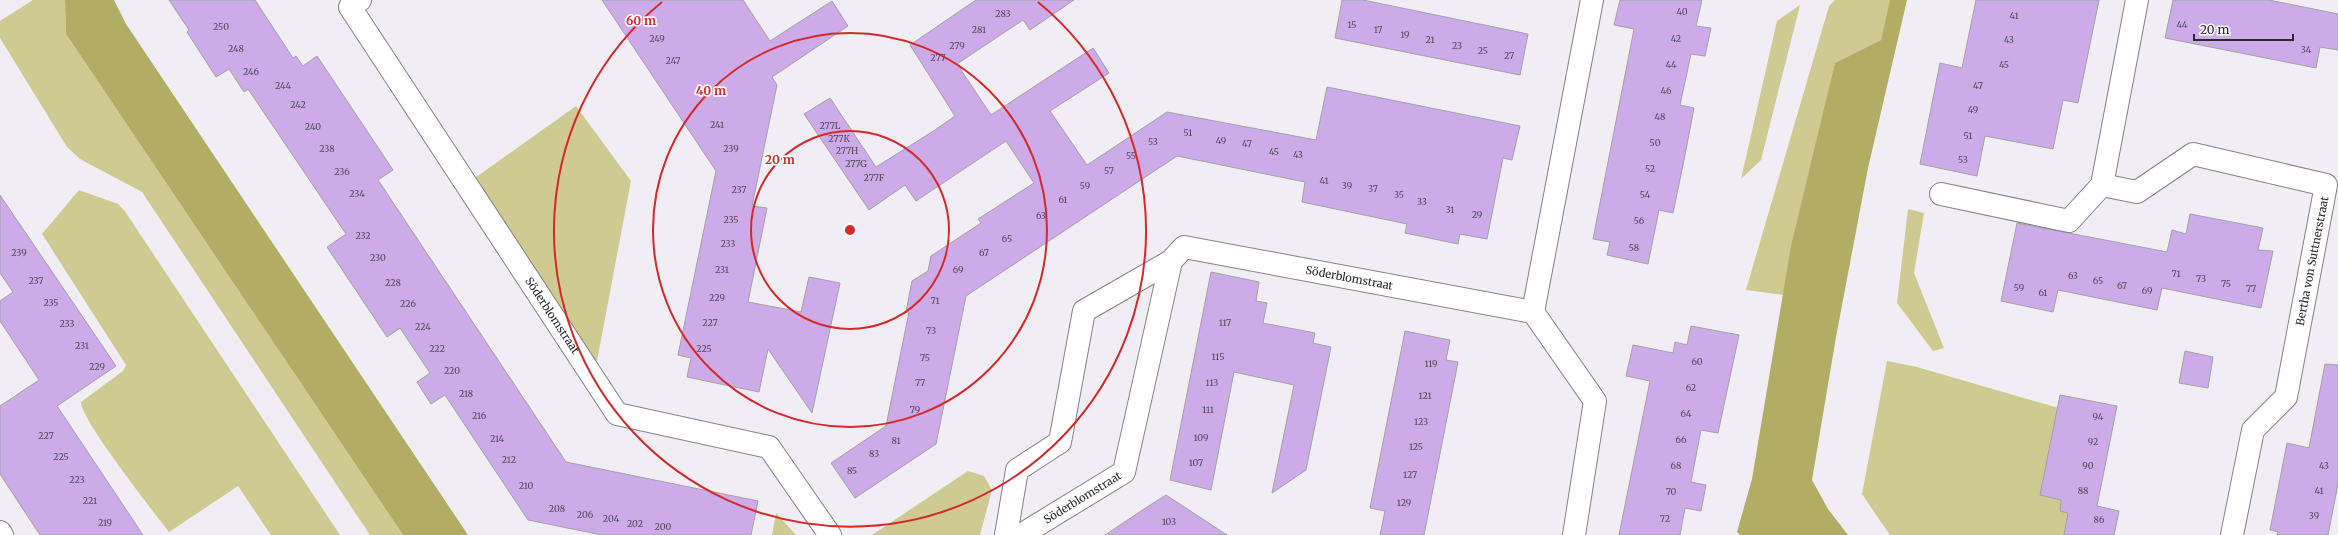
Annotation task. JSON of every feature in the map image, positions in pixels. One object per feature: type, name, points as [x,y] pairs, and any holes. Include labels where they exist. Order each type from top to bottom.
[{"type":"street","name":"Söderblomstraat","points":[[360,0],[350,7],[617,414],[769,446],[830,535]]},
{"type":"street","points":[[1574,535],[1595,401],[1533,312],[1592,0]]},
{"type":"street","points":[[1940,194],[2069,221],[2102,185],[2137,0]]},
{"type":"street","name":"Bertha von Suttnerstraat","points":[[2102,185],[2136,192],[2193,154],[2326,185],[2286,397],[2253,430],[2232,535]]},
{"type":"street","name":"Söderblomstraat","points":[[1006,535],[1017,470],[1060,442],[1084,311],[1171,262],[1184,247],[1533,312]]},
{"type":"street","name":"Söderblomstraat","points":[[1021,535],[1124,472],[1171,262]]},
{"type":"shaded area","points":[[33,0],[65,0],[66,34],[403,535],[370,535],[142,192],[80,159],[67,147],[0,38],[0,21]]},
{"type":"shaded area","points":[[65,0],[114,0],[126,24],[468,535],[403,535],[66,34]]},
{"type":"shaded area","points":[[1835,0],[1891,0],[1881,40],[1835,63],[1783,295],[1746,290],[1829,6]]},
{"type":"shaded area","points":[[1890,0],[1907,0],[1868,168],[1836,337],[1812,480],[1828,509],[1848,535],[1740,535],[1737,532],[1752,479],[1791,246],[1835,63],[1881,40]]},
{"type":"shaded area","points":[[1800,5],[1761,160],[1741,179],[1777,21]]},
{"type":"shaded area","points":[[576,106],[631,181],[597,361],[590,355],[472,180]]},
{"type":"shaded area","points":[[79,190],[118,204],[124,210],[340,535],[271,535],[238,486],[169,532],[149,506],[104,445],[92,426],[81,402],[123,371],[126,365],[42,234]]},
{"type":"shaded area","points":[[1908,209],[1924,213],[1914,273],[1944,348],[1933,351],[1897,303]]},
{"type":"shaded area","points":[[1887,361],[1917,367],[2062,409],[2073,501],[2066,535],[1890,535],[1862,494]]},
{"type":"shaded area","points":[[968,471],[984,476],[992,490],[980,535],[872,535]]},
{"type":"shaded area","points":[[776,513],[796,535],[772,535]]},
{"type":"building","points":[[169,0],[255,0],[293,58],[296,56],[303,66],[317,56],[393,170],[378,180],[566,462],[758,501],[751,535],[602,535],[528,520],[445,395],[431,404],[417,382],[430,373],[400,328],[387,337],[327,247],[346,234],[248,89],[244,92],[229,69],[216,77],[187,32],[189,30]]},
{"type":"building","points":[[602,0],[743,0],[770,41],[832,1],[848,26],[772,77],[777,85],[752,206],[767,208],[748,302],[801,312],[809,277],[840,283],[812,413],[768,349],[759,392],[687,377],[691,358],[678,355],[716,171]]},
{"type":"building","points":[[976,0],[1074,0],[1030,30],[1023,20],[957,64],[991,115],[1093,48],[1109,73],[1050,111],[1087,165],[1167,112],[1316,140],[1327,87],[1520,126],[1512,160],[1503,158],[1487,239],[1460,234],[1458,244],[1405,233],[1407,224],[1302,202],[1305,182],[1177,156],[966,296],[936,444],[855,498],[831,463],[886,426],[909,312],[906,312],[912,281],[928,271],[931,256],[981,223],[978,219],[1034,183],[1006,141],[916,201],[905,185],[869,210],[804,114],[830,98],[876,167],[935,130],[955,116],[910,45]]},
{"type":"building","points":[[1342,0],[1363,0],[1528,34],[1520,75],[1335,38]]},
{"type":"building","points":[[1620,0],[1702,0],[1696,26],[1711,28],[1705,56],[1691,54],[1680,105],[1694,108],[1684,160],[1673,213],[1659,210],[1648,264],[1607,255],[1610,242],[1593,239],[1634,29],[1614,25]]},
{"type":"building","points":[[1976,0],[2099,0],[2078,103],[2063,100],[2053,149],[1985,136],[1977,176],[1920,164],[1940,63],[1962,68]]},
{"type":"building","points":[[2173,0],[2269,0],[2338,14],[2338,50],[2320,47],[2316,68],[2165,38]]},
{"type":"building","points":[[0,195],[116,366],[57,406],[143,535],[40,535],[0,474],[0,406],[39,380],[0,321],[0,301],[13,292],[0,273]]},
{"type":"building","points":[[2190,214],[2263,228],[2258,250],[2273,251],[2261,308],[2162,288],[2157,310],[2058,290],[2053,312],[2001,301],[2017,223],[2167,252],[2172,230],[2186,234]]},
{"type":"building","points":[[1211,272],[1259,282],[1256,301],[1267,303],[1263,323],[1315,333],[1313,343],[1331,347],[1306,470],[1272,493],[1294,385],[1234,372],[1211,490],[1170,480]]},
{"type":"building","points":[[1691,326],[1739,335],[1718,433],[1701,430],[1691,482],[1706,485],[1701,511],[1685,508],[1680,535],[1619,535],[1650,381],[1626,376],[1633,345],[1673,353],[1675,342],[1687,345]]},
{"type":"building","points":[[1405,331],[1450,340],[1446,360],[1458,362],[1424,535],[1380,535],[1385,511],[1370,508]]},
{"type":"building","points":[[2185,351],[2213,357],[2208,388],[2179,383]]},
{"type":"building","points":[[2325,364],[2338,365],[2338,484],[2328,535],[2277,535],[2278,532],[2270,530],[2287,443],[2309,448]]},
{"type":"building","points":[[2060,395],[2117,406],[2097,506],[2119,511],[2114,535],[2064,535],[2068,513],[2060,511],[2061,500],[2040,495]]},
{"type":"building","points":[[1166,495],[1227,535],[1105,535],[1144,509]]}]
